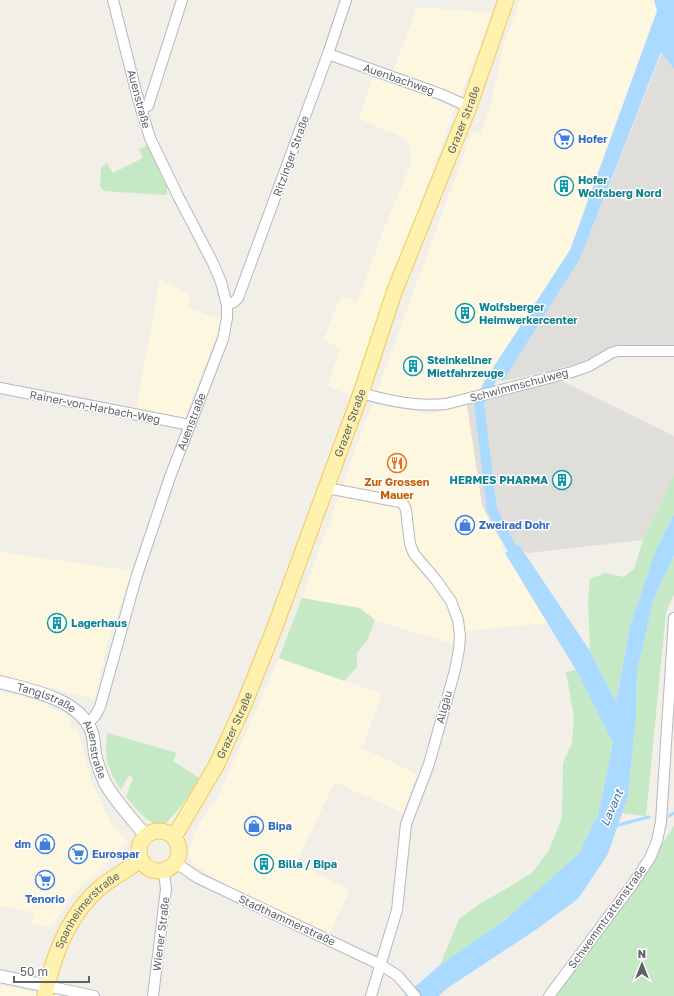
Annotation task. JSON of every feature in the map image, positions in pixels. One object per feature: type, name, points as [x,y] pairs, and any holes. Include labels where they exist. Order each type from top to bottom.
[{"type":"main road","name":"Grazer Straße","points":[[174,837],[216,766],[240,714],[273,632],[362,393],[396,290],[469,107],[506,0]]},
{"type":"main road","points":[[160,831],[167,832],[174,837],[180,850],[179,857],[170,867],[157,872],[145,866],[139,854],[139,847],[146,836],[152,832],[160,831]]},
{"type":"main road","name":"Spanheimerstraße","points":[[46,991],[62,938],[73,919],[101,887],[141,860]]},
{"type":"street","name":"Auenstraße","points":[[113,0],[150,138],[213,263],[221,282],[227,305],[227,318],[223,339],[170,477],[136,578],[100,707],[88,722],[93,734],[96,756],[105,783],[146,836]]},
{"type":"street","points":[[141,109],[148,106],[182,0]]},
{"type":"street","name":"Ritzinger Straße","points":[[227,305],[234,302],[238,298],[328,54],[346,0]]},
{"type":"street","name":"Auenbachweg","points":[[328,54],[444,95],[469,107]]},
{"type":"street","name":"Schwimmschulweg","points":[[362,393],[404,404],[430,406],[446,404],[496,392],[589,366],[611,354],[618,352],[674,351]]},
{"type":"street","name":"Rainer-von-Harbach-Weg","points":[[0,388],[190,425]]},
{"type":"street","name":"Allgäu","points":[[327,488],[400,502],[404,505],[406,510],[410,544],[414,554],[436,580],[451,601],[458,620],[460,636],[459,649],[429,764],[406,824],[397,910],[371,996]]},
{"type":"street","name":"Schwemmtrattenstraße","points":[[549,996],[623,898],[650,858],[657,841],[661,822],[674,618]]},
{"type":"street","name":"Tanglstraße","points":[[0,682],[30,690],[55,699],[72,708],[82,715],[88,722]]},
{"type":"street","points":[[665,744],[674,738]]},
{"type":"street","name":"Stadthammerstraße","points":[[170,867],[198,878],[381,965],[398,976],[415,996]]},
{"type":"street","name":"Wiener Straße","points":[[153,996],[170,867]]},
{"type":"street","points":[[0,976],[46,991],[94,996]]},
{"type":"shaded area","points":[[520,0],[654,0],[657,11],[570,250],[489,374],[475,392],[426,400],[377,392],[472,132],[480,134],[492,100],[503,46]]},
{"type":"shaded area","points":[[417,7],[493,13],[460,97],[393,72]]},
{"type":"shaded area","points":[[662,52],[674,69],[674,347],[611,346],[585,361],[555,370],[503,381],[580,259]]},
{"type":"shaded area","points":[[373,78],[422,93],[455,109],[350,396],[327,385],[341,348],[323,340],[341,296],[357,302],[384,229],[412,161],[407,139],[359,119]]},
{"type":"shaded area","points":[[160,279],[191,295],[187,307],[222,320],[184,421],[136,410]]},
{"type":"shaded area","points":[[560,380],[674,436],[674,475],[643,540],[528,553],[499,538],[482,505],[467,405]]},
{"type":"shaded area","points":[[372,404],[431,414],[467,405],[482,505],[505,553],[548,623],[467,631],[453,644],[302,598]]},
{"type":"shaded area","name":"Lagerhaus","points":[[0,552],[132,571],[108,641],[94,699],[0,675]]},
{"type":"shaded area","points":[[279,658],[382,694],[362,748],[417,774],[403,813],[335,782],[296,863],[350,890],[329,934],[235,890],[192,864],[189,853],[194,834],[212,803],[215,804]]},
{"type":"shaded area","points":[[0,692],[34,700],[65,714],[71,721],[70,728],[77,729],[93,785],[110,822],[128,842],[70,898],[51,928],[32,924],[34,913],[1,906],[0,909]]},
{"type":"shaded area","points":[[0,985],[37,993],[37,996],[0,996]]},
{"type":"green space","points":[[148,146],[167,187],[167,193],[165,195],[102,190],[100,185],[101,168],[107,163],[113,173],[143,158],[139,149]]},
{"type":"green space","points":[[674,475],[674,514],[655,552],[630,626],[616,702],[590,651],[588,598],[590,579],[605,573],[624,577],[634,569],[643,540]]},
{"type":"green space","points":[[674,556],[674,594],[666,612],[646,816],[622,813],[628,796],[636,717],[637,671],[654,598]]},
{"type":"green space","points":[[302,598],[360,608],[375,620],[368,639],[357,653],[357,667],[344,681],[279,658]]},
{"type":"green space","points":[[576,670],[613,743],[598,815],[579,853],[504,921],[440,965],[459,919],[481,903],[533,872],[549,850],[562,818],[563,763],[572,743],[574,717],[566,672]]},
{"type":"green space","points":[[107,733],[177,753],[173,761],[201,779],[177,811],[165,824],[153,823],[148,820],[126,797],[133,778],[129,775],[121,790],[109,769],[106,750]]},
{"type":"green space","points":[[674,826],[674,996],[554,996],[618,910]]},
{"type":"water","points":[[654,0],[674,0],[674,69],[661,52],[580,259],[503,381],[489,374],[570,250],[657,11]]},
{"type":"water","name":"Lavant","points":[[674,514],[674,556],[654,598],[637,671],[636,717],[628,796],[608,854],[578,899],[534,931],[446,989],[439,996],[404,996],[440,965],[504,921],[579,853],[598,815],[613,743],[576,670],[505,553],[519,545],[590,651],[616,702],[630,626],[655,552]]},
{"type":"waterway","points":[[501,367],[491,380],[479,403],[492,510],[519,561]]},
{"type":"waterway","points":[[669,816],[674,813]]},
{"type":"waterway","name":"Lavant","points":[[614,826],[649,817]]},
{"type":"place","name":"Hofer","points":[[564,139]]},
{"type":"place","name":"Hofer Wolfsberg Nord","points":[[564,186]]},
{"type":"place","name":"Wolfsberger Heimwerkercenter","points":[[465,313]]},
{"type":"place","name":"Steinkellner Mietfahrzeuge","points":[[413,366]]},
{"type":"place","name":"Zur Grossen Mauer","points":[[397,463]]},
{"type":"place","name":"HERMES PHARMA","points":[[562,480]]},
{"type":"place","name":"Zweirad Dohr","points":[[465,525]]},
{"type":"place","name":"Lagerhaus","points":[[57,623]]},
{"type":"place","name":"Bipa","points":[[254,826]]},
{"type":"place","name":"dm","points":[[45,844]]},
{"type":"place","name":"Eurospar","points":[[78,854]]},
{"type":"place","name":"Billa / Bipa","points":[[264,864]]},
{"type":"place","name":"Tenorio","points":[[45,880]]}]
